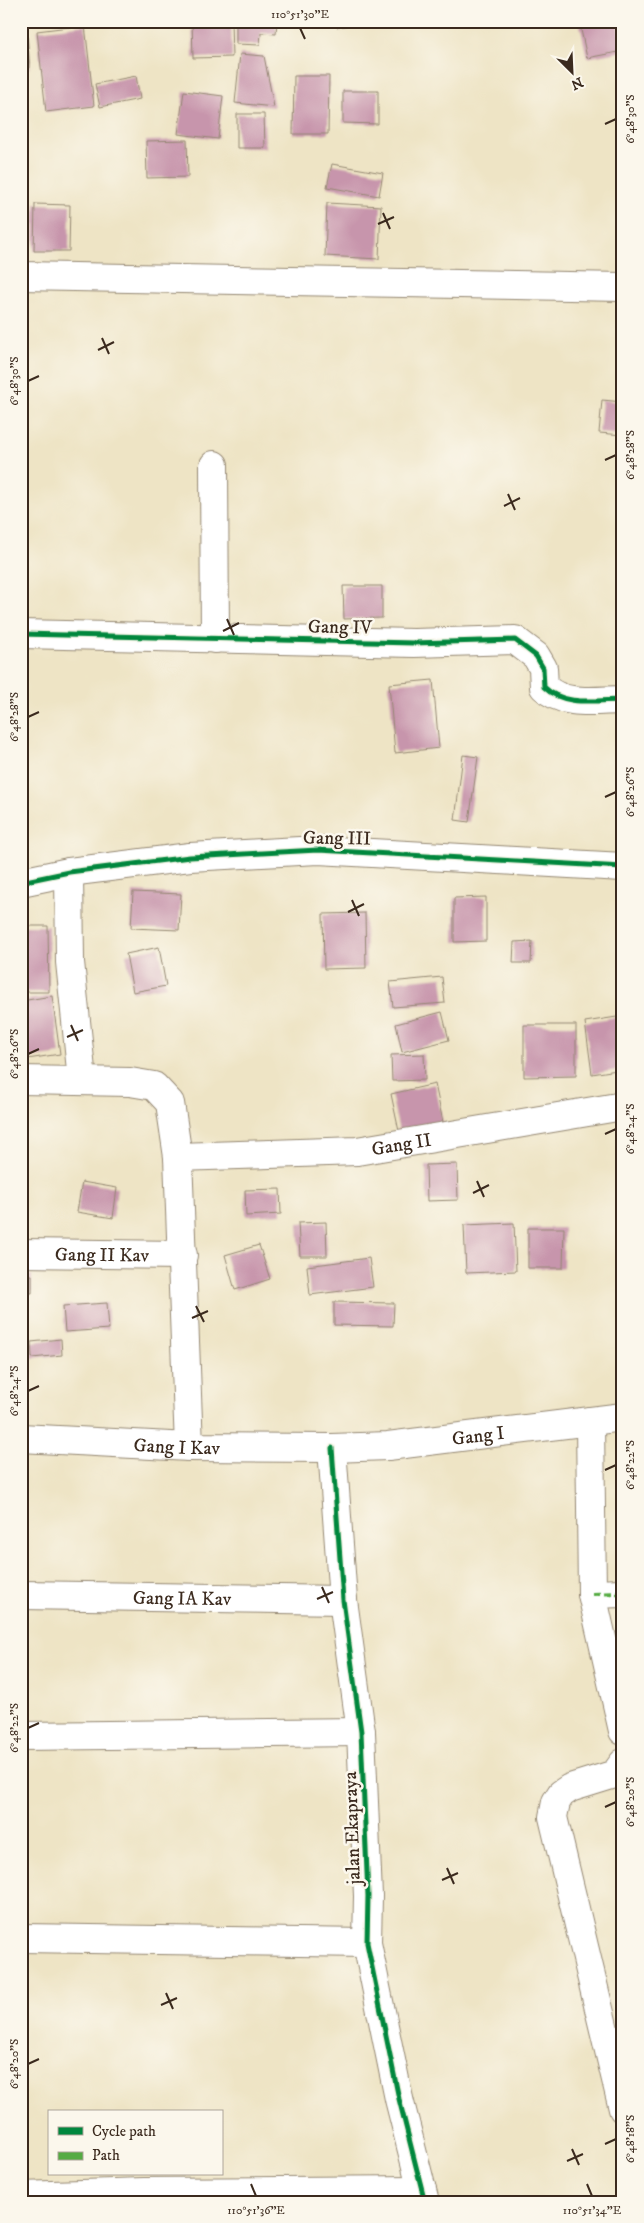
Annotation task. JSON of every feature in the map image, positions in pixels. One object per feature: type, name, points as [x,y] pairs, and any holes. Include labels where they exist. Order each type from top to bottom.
[{"type":"street","points":[[21,276],[623,288]]},
{"type":"street","points":[[214,465],[215,639]]},
{"type":"street","name":"Gang IV","points":[[21,634],[414,643],[515,640],[536,656],[543,668],[544,687],[552,695],[562,700],[623,700]]},
{"type":"street","name":"Gang III","points":[[21,882],[69,872],[190,857],[318,850],[623,866]]},
{"type":"street","points":[[69,872],[70,962],[82,1080]]},
{"type":"street","points":[[21,1080],[130,1082],[154,1086],[170,1102],[178,1157],[188,1447]]},
{"type":"street","name":"Gang II","points":[[178,1157],[357,1151],[623,1106]]},
{"type":"street","name":"Gang II Kav","points":[[21,1253],[182,1255]]},
{"type":"street","name":"Gang I","points":[[332,1448],[388,1446],[623,1417]]},
{"type":"street","points":[[590,1421],[592,1594],[623,1731]]},
{"type":"street","name":"Gang I Kav","points":[[21,1438],[188,1447],[332,1448]]},
{"type":"street","name":"jalan Ekapraya","points":[[332,1448],[343,1600],[361,1732],[368,1896],[367,1943],[399,2098],[423,2196]]},
{"type":"street","points":[[592,1594],[623,1593]]},
{"type":"street","name":"Gang IA Kav","points":[[21,1595],[343,1600]]},
{"type":"street","points":[[21,1736],[361,1732]]},
{"type":"street","points":[[623,1763],[616,1774],[570,1788],[561,1794],[556,1802],[553,1817],[623,2109]]},
{"type":"street","points":[[21,1938],[367,1943]]},
{"type":"street","points":[[21,2196],[144,2192],[423,2196]]},
{"type":"building","points":[[21,21],[26,21],[30,68],[21,69]]},
{"type":"building","points":[[109,21],[151,21],[151,25],[109,25]]},
{"type":"building","points":[[192,21],[231,21],[232,57],[193,58]]},
{"type":"building","points":[[236,21],[277,21],[276,34],[261,33],[260,45],[236,44]]},
{"type":"building","points":[[337,21],[372,21],[372,22],[337,27]]},
{"type":"building","points":[[595,21],[617,21],[623,51],[587,58],[580,25]]},
{"type":"building","points":[[85,25],[94,106],[46,112],[37,31]]},
{"type":"building","points":[[240,54],[264,56],[274,107],[235,103]]},
{"type":"building","points":[[136,76],[140,99],[100,107],[95,84]]},
{"type":"building","points":[[294,76],[329,76],[328,134],[293,134]]},
{"type":"building","points":[[184,91],[223,96],[218,139],[178,134]]},
{"type":"building","points":[[343,91],[378,91],[378,124],[343,123]]},
{"type":"building","points":[[237,114],[264,114],[265,148],[237,148]]},
{"type":"building","points":[[187,140],[188,177],[147,178],[146,141]]},
{"type":"building","points":[[332,164],[383,173],[379,196],[327,187]]},
{"type":"building","points":[[327,203],[381,206],[379,259],[325,256]]},
{"type":"building","points":[[35,204],[70,205],[69,251],[34,251]]},
{"type":"building","points":[[602,400],[623,402],[623,435],[599,433]]},
{"type":"building","points":[[343,586],[382,586],[382,618],[344,619]]},
{"type":"building","points":[[433,680],[439,748],[395,753],[389,684]]},
{"type":"building","points":[[463,755],[478,757],[469,822],[455,820]]},
{"type":"building","points":[[133,892],[181,894],[179,930],[131,928]]},
{"type":"building","points":[[486,897],[486,941],[454,942],[454,898]]},
{"type":"building","points":[[365,913],[366,968],[324,969],[323,914]]},
{"type":"building","points":[[21,926],[48,926],[49,992],[21,992]]},
{"type":"building","points":[[532,941],[531,963],[513,963],[514,942]]},
{"type":"building","points":[[159,947],[166,986],[133,992],[126,954]]},
{"type":"building","points":[[442,977],[445,1003],[393,1007],[390,982]]},
{"type":"building","points":[[52,996],[60,1054],[21,1060],[21,1001]]},
{"type":"building","points":[[442,1012],[449,1040],[402,1052],[396,1024]]},
{"type":"building","points":[[623,1016],[623,1069],[592,1074],[585,1022]]},
{"type":"building","points":[[524,1025],[576,1025],[576,1076],[524,1077]]},
{"type":"building","points":[[424,1054],[425,1080],[392,1081],[391,1055]]},
{"type":"building","points":[[435,1084],[444,1127],[400,1136],[391,1094]]},
{"type":"building","points":[[457,1164],[458,1200],[427,1201],[426,1165]]},
{"type":"building","points":[[82,1182],[117,1188],[113,1218],[77,1212]]},
{"type":"building","points":[[280,1189],[281,1214],[246,1216],[245,1190]]},
{"type":"building","points":[[326,1222],[327,1256],[300,1256],[298,1223]]},
{"type":"building","points":[[514,1223],[516,1271],[466,1273],[464,1225]]},
{"type":"building","points":[[528,1228],[564,1228],[563,1268],[528,1268]]},
{"type":"building","points":[[259,1245],[270,1279],[235,1290],[225,1255]]},
{"type":"building","points":[[369,1258],[373,1287],[310,1295],[307,1266]]},
{"type":"building","points":[[21,1275],[32,1275],[32,1293],[21,1293]]},
{"type":"building","points":[[334,1302],[394,1303],[393,1326],[334,1325]]},
{"type":"building","points":[[107,1303],[109,1329],[65,1332],[63,1306]]},
{"type":"building","points":[[61,1339],[62,1355],[32,1358],[31,1342]]},
{"type":"marked path","points":[[592,1594],[623,1593]]},
{"type":"cycle path","points":[[21,634],[414,643],[515,640],[536,656],[543,668],[544,687],[552,693],[571,700],[581,701],[623,700]]},
{"type":"cycle path","points":[[21,882],[69,872],[190,857],[318,850],[623,867]]},
{"type":"cycle path","points":[[332,1448],[343,1600],[361,1732],[368,1896],[367,1943],[399,2099],[425,2202]]}]
